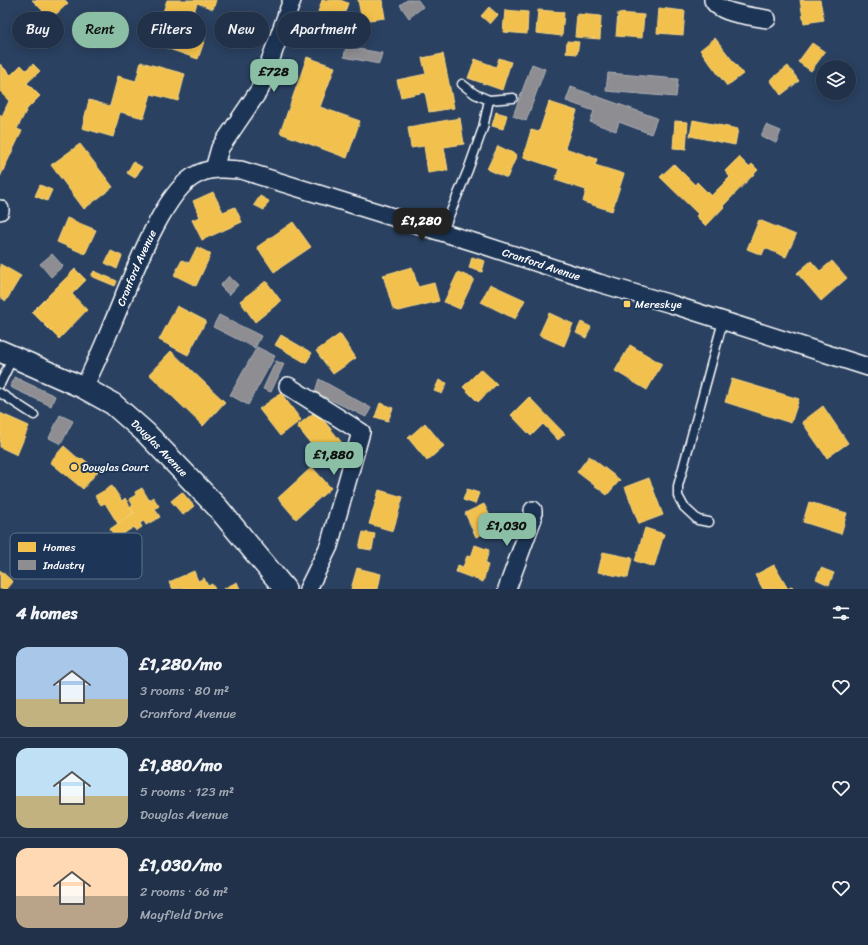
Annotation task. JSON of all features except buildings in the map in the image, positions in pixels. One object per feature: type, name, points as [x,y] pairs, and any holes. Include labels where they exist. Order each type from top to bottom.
[{"type":"street","points":[[214,169],[220,148],[260,89],[292,0]]},
{"type":"street","points":[[713,0],[721,9],[729,12],[767,19]]},
{"type":"street","name":"Cranford Avenue","points":[[84,388],[112,326],[132,276],[161,216],[179,189],[195,175],[214,169],[241,170],[868,367]]},
{"type":"street","name":"Douglas Avenue","points":[[7,354],[84,388],[113,404],[146,433],[218,508],[286,589]]},
{"type":"street","points":[[288,386],[361,432],[329,546],[308,589]]},
{"type":"street","points":[[507,589],[533,518],[533,510]]},
{"type":"lane","points":[[462,84],[475,94],[489,100],[513,98]]},
{"type":"lane","points":[[442,233],[471,163],[483,128],[489,100]]},
{"type":"lane","points":[[709,522],[698,520],[684,506],[678,496],[678,486],[723,321]]},
{"type":"lane","points":[[0,384],[7,354]]},
{"type":"lane","points":[[0,393],[34,415]]},
{"type":"place","name":"Mereskye","points":[[627,304]]},
{"type":"place","name":"Douglas Court","points":[[74,467]]}]
